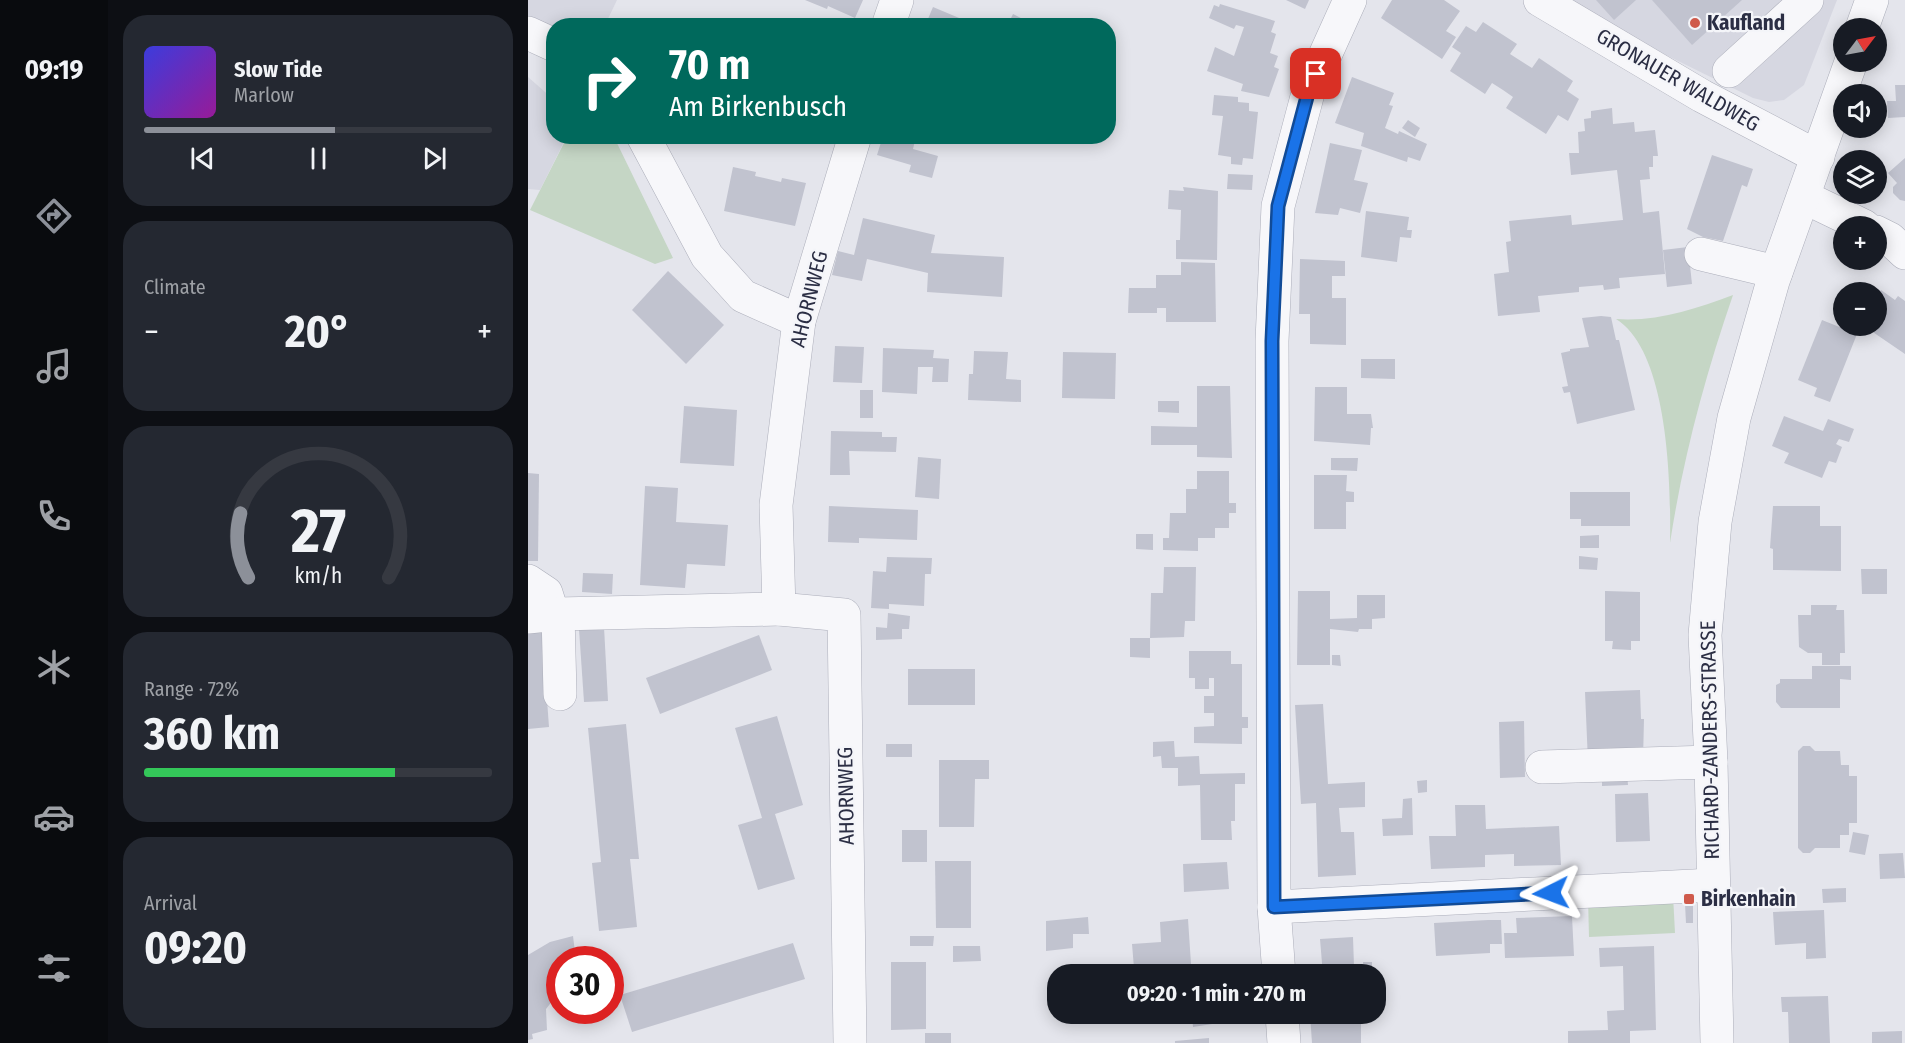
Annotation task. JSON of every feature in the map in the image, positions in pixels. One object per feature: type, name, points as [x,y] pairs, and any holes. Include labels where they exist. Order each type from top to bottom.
[{"type":"street","points":[[891,18],[897,0]]},
{"type":"street","points":[[1278,964],[1274,907],[1272,341],[1278,206],[1308,93],[1350,0]]},
{"type":"street","name":"GRONAUER WALDWEG","points":[[1540,0],[1702,96],[1818,157]]},
{"type":"street","points":[[1729,71],[1807,0]]},
{"type":"street","points":[[1866,18],[1872,0]]},
{"type":"street","points":[[528,33],[546,41]]},
{"type":"street","name":"RICHARD-ZANDERS-STRASSE","points":[[1717,1043],[1711,762],[1705,635],[1715,522],[1734,418],[1776,272],[1848,72]]},
{"type":"street","points":[[647,144],[707,256],[743,296],[799,321]]},
{"type":"street","name":"AHORNWEG","points":[[778,609],[776,505],[799,321],[853,144]]},
{"type":"street","points":[[1804,197],[1843,216]]},
{"type":"street","points":[[1887,238],[1905,253]]},
{"type":"street","points":[[1701,254],[1776,272]]},
{"type":"street","points":[[528,581],[546,593],[546,615],[560,694]]},
{"type":"street","name":"AHORNWEG","points":[[546,615],[778,609],[844,615],[850,1043]]},
{"type":"street","points":[[1542,767],[1711,762]]},
{"type":"street","points":[[1274,907],[1713,885]]},
{"type":"street","points":[[1283,1024],[1284,1043]]},
{"type":"shaded area","points":[[528,0],[617,0],[608,18],[546,18],[546,32],[528,19]]},
{"type":"shaded area","points":[[1560,0],[1837,0],[1804,85],[1784,100],[1769,102],[1753,98],[1577,11]]},
{"type":"shaded area","points":[[528,77],[546,93],[546,144],[563,144],[540,190],[528,189]]},
{"type":"green space","points":[[563,144],[617,144],[673,258],[655,264],[530,210]]},
{"type":"green space","points":[[1733,295],[1696,418],[1681,480],[1670,543],[1667,455],[1657,389],[1647,360],[1634,336],[1616,319],[1661,316],[1690,310]]},
{"type":"green space","points":[[1673,895],[1675,933],[1589,937],[1588,898]]},
{"type":"building","points":[[805,0],[863,0],[855,18],[828,6],[827,9]]},
{"type":"building","points":[[1286,0],[1309,0],[1305,9]]},
{"type":"building","points":[[1392,0],[1444,0],[1460,11],[1446,31],[1456,37],[1442,59],[1381,18]]},
{"type":"building","points":[[1596,0],[1636,0],[1614,20]]},
{"type":"building","name":"Kaufland","points":[[1652,0],[1742,0],[1692,45]]},
{"type":"building","points":[[1220,4],[1275,21],[1271,32],[1276,34],[1270,53],[1278,56],[1274,67],[1279,69],[1269,97],[1241,91],[1243,84],[1207,71],[1215,47],[1234,56],[1244,27],[1236,25],[1234,29],[1209,18],[1214,5],[1219,7]]},
{"type":"building","points":[[933,7],[959,18],[928,18]]},
{"type":"building","points":[[1483,22],[1517,44],[1510,54],[1532,68],[1539,58],[1573,81],[1567,91],[1579,99],[1568,121],[1558,115],[1546,134],[1506,108],[1513,97],[1503,90],[1492,83],[1485,94],[1450,71],[1461,53],[1452,47],[1466,26],[1476,32]]},
{"type":"building","points":[[1352,77],[1394,93],[1389,105],[1393,106],[1385,128],[1398,134],[1399,131],[1427,144],[1420,161],[1408,157],[1407,162],[1361,146],[1364,133],[1335,123]]},
{"type":"building","points":[[1895,85],[1905,85],[1905,117],[1888,118],[1887,101],[1896,101]]},
{"type":"building","points":[[1214,95],[1238,97],[1238,102],[1249,103],[1249,111],[1258,112],[1253,159],[1243,158],[1242,165],[1231,164],[1231,157],[1218,155],[1223,116],[1212,115]]},
{"type":"building","points":[[1612,108],[1613,124],[1634,122],[1635,132],[1655,130],[1658,156],[1653,156],[1653,167],[1649,167],[1650,179],[1640,180],[1643,213],[1659,211],[1665,274],[1619,278],[1620,288],[1604,290],[1603,285],[1579,287],[1579,292],[1538,296],[1540,312],[1498,316],[1494,274],[1509,272],[1506,242],[1511,241],[1509,221],[1571,215],[1572,225],[1623,220],[1617,170],[1571,175],[1569,153],[1579,153],[1578,132],[1585,131],[1584,119],[1591,118],[1591,111]]},
{"type":"building","points":[[1408,120],[1420,128],[1415,137],[1402,128]]},
{"type":"building","points":[[1330,143],[1362,150],[1354,180],[1368,183],[1360,213],[1340,208],[1338,215],[1315,213]]},
{"type":"building","points":[[880,144],[914,144],[913,149],[938,156],[932,178],[909,172],[911,165],[877,155]]},
{"type":"building","points":[[1712,155],[1753,169],[1747,187],[1742,185],[1723,241],[1703,237],[1687,229]]},
{"type":"building","points":[[1905,158],[1905,201],[1900,200],[1893,193],[1893,187],[1897,183],[1888,173]]},
{"type":"building","points":[[733,167],[756,172],[755,176],[781,182],[782,178],[806,183],[795,226],[724,211]]},
{"type":"building","points":[[1228,174],[1253,175],[1252,190],[1227,189]]},
{"type":"building","points":[[1183,187],[1218,191],[1217,260],[1176,259],[1176,240],[1180,240],[1181,210],[1168,209],[1169,190],[1184,191]]},
{"type":"building","points":[[1366,211],[1409,217],[1407,230],[1412,230],[1411,238],[1400,237],[1397,262],[1361,257]]},
{"type":"building","points":[[863,218],[935,235],[931,253],[1004,257],[1002,297],[927,292],[928,273],[867,259],[862,281],[832,275],[838,251],[854,255]]},
{"type":"building","points":[[1688,247],[1692,284],[1667,287],[1663,250]]},
{"type":"building","points":[[1300,259],[1345,261],[1345,276],[1332,276],[1332,298],[1346,298],[1346,345],[1310,344],[1310,314],[1299,314]]},
{"type":"building","points":[[1181,262],[1215,263],[1216,322],[1166,322],[1166,308],[1157,308],[1157,313],[1128,313],[1129,288],[1156,288],[1156,275],[1181,275]]},
{"type":"building","points":[[668,271],[724,325],[686,364],[632,310]]},
{"type":"building","points":[[1887,294],[1895,300],[1898,296],[1905,301],[1905,354],[1879,336],[1887,336]]},
{"type":"building","points":[[1611,317],[1616,340],[1619,340],[1635,410],[1577,424],[1570,392],[1564,393],[1562,387],[1568,386],[1561,353],[1570,351],[1570,349],[1589,347],[1582,318]]},
{"type":"building","points":[[1822,320],[1833,324],[1833,336],[1856,336],[1830,402],[1814,396],[1817,388],[1798,380]]},
{"type":"building","points":[[835,346],[864,347],[862,383],[833,382]]},
{"type":"building","points":[[883,348],[934,350],[933,358],[949,359],[948,382],[932,382],[933,367],[918,367],[917,394],[882,392]]},
{"type":"building","points":[[974,351],[1008,352],[1006,379],[1021,380],[1021,402],[968,400],[969,374],[973,374]]},
{"type":"building","points":[[1063,352],[1116,353],[1115,399],[1062,398]]},
{"type":"building","points":[[1361,359],[1395,359],[1395,379],[1361,378]]},
{"type":"building","points":[[1197,386],[1230,386],[1232,458],[1197,457],[1197,445],[1151,445],[1151,426],[1197,427]]},
{"type":"building","points":[[1315,387],[1347,387],[1347,414],[1371,414],[1373,428],[1371,428],[1370,445],[1314,441]]},
{"type":"building","points":[[860,390],[873,390],[873,418],[860,418]]},
{"type":"building","points":[[1158,401],[1179,401],[1179,413],[1158,412]]},
{"type":"building","points":[[684,406],[737,410],[734,466],[680,463]]},
{"type":"building","points":[[1784,416],[1823,431],[1828,419],[1854,429],[1849,442],[1839,439],[1836,444],[1842,447],[1836,463],[1829,461],[1822,478],[1784,463],[1789,453],[1772,446]]},
{"type":"building","points":[[831,431],[882,432],[882,437],[897,437],[896,452],[849,451],[850,475],[830,475]]},
{"type":"building","points":[[918,457],[941,459],[939,499],[915,497]]},
{"type":"building","points":[[1331,458],[1358,458],[1357,471],[1331,470]]},
{"type":"building","points":[[1197,471],[1229,471],[1229,503],[1236,503],[1236,513],[1229,513],[1229,528],[1215,528],[1215,538],[1198,538],[1198,551],[1163,550],[1163,538],[1169,538],[1170,513],[1186,513],[1186,489],[1197,489]]},
{"type":"building","points":[[528,473],[539,474],[538,561],[528,561]]},
{"type":"building","points":[[1314,475],[1347,475],[1346,491],[1354,492],[1354,502],[1346,502],[1346,529],[1314,529]]},
{"type":"building","points":[[645,486],[678,488],[676,522],[728,525],[725,566],[687,564],[685,588],[640,585]]},
{"type":"building","points":[[1570,492],[1630,492],[1630,526],[1581,526],[1581,519],[1570,519]]},
{"type":"building","points":[[829,506],[918,510],[917,540],[859,538],[859,543],[828,542]]},
{"type":"building","points":[[1773,506],[1820,506],[1820,526],[1841,526],[1841,571],[1773,570],[1773,549],[1770,548]]},
{"type":"building","points":[[1136,534],[1153,534],[1153,550],[1136,549]]},
{"type":"building","points":[[1599,535],[1599,548],[1580,548],[1580,536]]},
{"type":"building","points":[[1579,556],[1598,558],[1597,570],[1579,569]]},
{"type":"building","points":[[887,557],[932,558],[931,574],[925,574],[924,606],[889,604],[889,609],[871,608],[873,571],[886,572]]},
{"type":"building","points":[[1164,567],[1196,567],[1195,621],[1185,621],[1184,637],[1150,638],[1151,593],[1163,593]]},
{"type":"building","points":[[1861,569],[1887,569],[1887,594],[1862,594]]},
{"type":"building","points":[[583,573],[613,574],[612,594],[582,592]]},
{"type":"building","points":[[1298,591],[1330,591],[1330,619],[1357,618],[1357,595],[1385,595],[1385,618],[1372,619],[1372,629],[1359,629],[1358,632],[1330,629],[1330,665],[1297,665]]},
{"type":"building","points":[[1605,591],[1640,592],[1640,641],[1631,641],[1631,650],[1612,649],[1613,641],[1605,641]]},
{"type":"building","points":[[1811,605],[1837,605],[1836,610],[1844,610],[1845,653],[1840,653],[1840,665],[1822,665],[1822,653],[1808,653],[1799,647],[1798,615],[1811,615]]},
{"type":"building","points":[[888,613],[910,616],[909,629],[902,629],[902,639],[876,640],[876,627],[887,628]]},
{"type":"building","points":[[604,627],[608,701],[584,702],[579,629]]},
{"type":"building","points":[[528,631],[542,631],[549,727],[528,729]]},
{"type":"building","points":[[759,635],[772,670],[660,714],[646,678]]},
{"type":"building","points":[[1130,638],[1150,638],[1150,658],[1130,657]]},
{"type":"building","points":[[1189,651],[1231,651],[1231,664],[1242,664],[1242,717],[1248,717],[1248,728],[1242,728],[1242,744],[1194,743],[1194,727],[1214,726],[1214,713],[1204,713],[1204,696],[1214,696],[1214,678],[1209,678],[1209,689],[1195,689],[1195,678],[1189,678]]},
{"type":"building","points":[[1332,655],[1340,655],[1341,666],[1332,665]]},
{"type":"building","points":[[1812,666],[1851,666],[1851,680],[1840,679],[1840,708],[1781,708],[1776,702],[1776,685],[1780,683],[1780,679],[1812,679]]},
{"type":"building","points":[[908,669],[975,669],[975,705],[908,705]]},
{"type":"building","points":[[1640,690],[1641,719],[1644,719],[1643,760],[1588,762],[1585,692]]},
{"type":"building","points":[[1323,704],[1328,784],[1365,782],[1365,807],[1339,808],[1341,832],[1354,832],[1356,875],[1318,877],[1316,803],[1301,804],[1295,705]]},
{"type":"building","points":[[777,716],[803,805],[775,814],[795,879],[758,890],[738,825],[762,818],[735,728]]},
{"type":"building","points":[[1524,721],[1525,777],[1500,778],[1499,722]]},
{"type":"building","points":[[626,724],[639,859],[630,859],[637,927],[599,931],[592,863],[601,862],[588,728]]},
{"type":"building","points":[[1174,741],[1175,757],[1199,756],[1200,774],[1245,773],[1245,784],[1235,784],[1235,821],[1231,821],[1232,840],[1201,840],[1200,785],[1178,786],[1178,768],[1162,768],[1161,756],[1153,757],[1153,742]]},
{"type":"building","points":[[886,744],[912,744],[912,757],[886,757]]},
{"type":"building","points":[[1803,746],[1810,746],[1815,751],[1840,751],[1841,765],[1849,765],[1849,776],[1857,776],[1857,823],[1849,823],[1849,835],[1840,835],[1840,848],[1815,848],[1810,853],[1803,853],[1798,848],[1798,751]]},
{"type":"building","points":[[939,760],[989,760],[989,779],[975,779],[974,827],[939,827]]},
{"type":"building","points":[[1627,773],[1628,785],[1602,786],[1602,774]]},
{"type":"building","points":[[1427,780],[1427,792],[1418,793],[1417,781]]},
{"type":"building","points":[[1648,793],[1650,841],[1616,842],[1615,794]]},
{"type":"building","points":[[1412,798],[1413,835],[1383,836],[1382,819],[1402,818],[1403,799]]},
{"type":"building","points":[[1455,805],[1485,805],[1486,829],[1559,826],[1561,865],[1514,866],[1514,854],[1485,855],[1485,867],[1431,869],[1429,836],[1456,836]]},
{"type":"building","points":[[902,830],[927,830],[927,862],[902,862]]},
{"type":"building","points":[[1853,832],[1869,835],[1865,855],[1849,852]]},
{"type":"building","points":[[1903,853],[1905,878],[1880,879],[1879,854]]},
{"type":"building","points":[[935,861],[971,861],[971,928],[936,928]]},
{"type":"building","points":[[1227,862],[1229,889],[1184,892],[1183,864]]},
{"type":"building","points":[[1846,888],[1846,902],[1823,903],[1822,889]]},
{"type":"building","points":[[1685,904],[1693,904],[1693,923],[1686,923]]},
{"type":"building","points":[[1824,910],[1826,958],[1806,959],[1806,943],[1775,945],[1773,912]]},
{"type":"building","points":[[1572,916],[1574,956],[1505,958],[1504,933],[1517,933],[1516,918]]},
{"type":"building","points":[[1088,917],[1089,934],[1073,934],[1073,948],[1046,951],[1046,921]]},
{"type":"building","points":[[1188,919],[1191,964],[1134,964],[1132,944],[1161,942],[1160,922]]},
{"type":"building","points":[[1501,920],[1502,944],[1490,944],[1490,953],[1436,956],[1434,923]]},
{"type":"building","points":[[573,936],[574,946],[546,946],[547,1030],[532,1034],[533,1039],[528,1040],[528,955],[550,942]]},
{"type":"building","points":[[910,936],[934,936],[933,946],[910,946]]},
{"type":"building","points":[[1353,937],[1354,964],[1322,964],[1320,939]]},
{"type":"building","points":[[793,943],[805,979],[632,1032],[624,1007],[624,994]]},
{"type":"building","points":[[953,946],[980,946],[981,961],[953,962]]},
{"type":"building","points":[[1654,946],[1656,1030],[1630,1031],[1630,1043],[1568,1043],[1568,1031],[1608,1030],[1607,1011],[1624,1010],[1623,966],[1600,967],[1599,948]]},
{"type":"building","points":[[891,962],[926,962],[926,1029],[891,1030]]},
{"type":"building","points":[[1828,996],[1830,1043],[1789,1043],[1788,1012],[1782,1012],[1781,997]]},
{"type":"building","points":[[1193,1024],[1212,1024],[1193,1027]]},
{"type":"building","points":[[1311,1024],[1361,1024],[1361,1043],[1312,1043]]},
{"type":"building","points":[[1902,1031],[1902,1043],[1872,1043],[1872,1032]]},
{"type":"building","points":[[925,1033],[951,1033],[951,1043],[925,1043]]},
{"type":"building","points":[[1209,1038],[1209,1043],[1175,1043],[1175,1041]]},
{"type":"place","name":"Kaufland","points":[[1695,23]]},
{"type":"place","name":"Birkenhain","points":[[1689,899]]},
{"type":"route","points":[[1316,74],[1308,93],[1278,206],[1272,341],[1271,476],[1274,907],[1551,893]]}]
